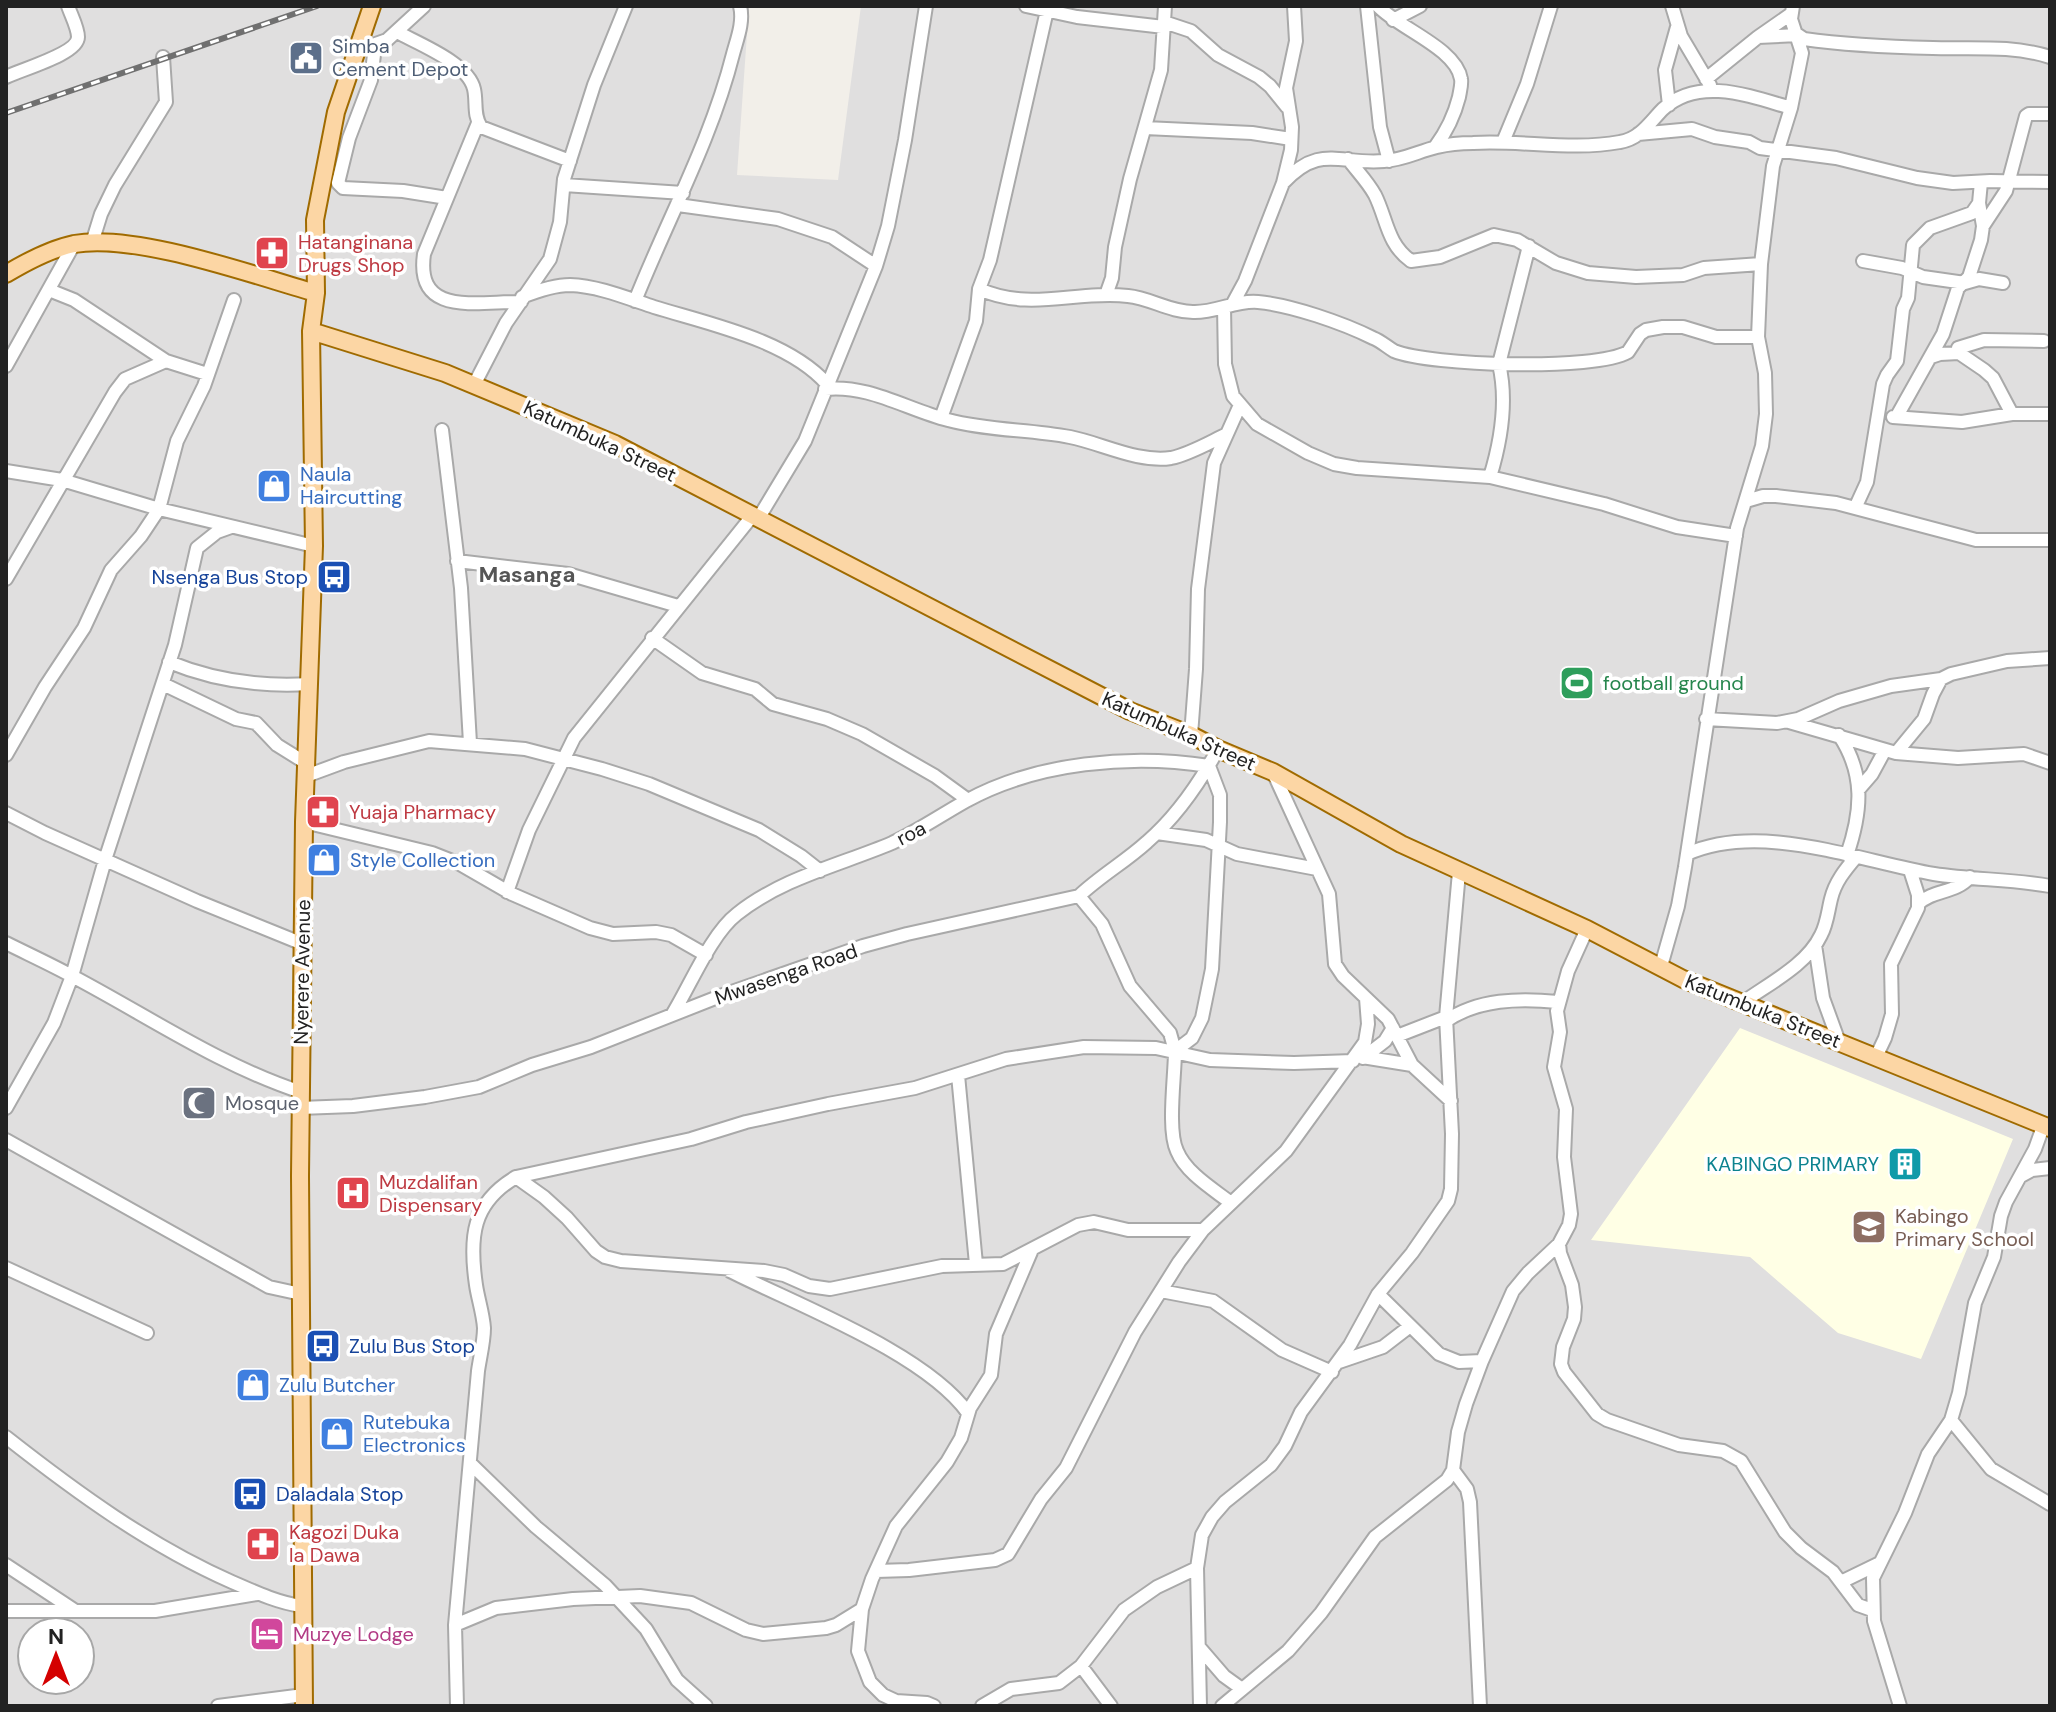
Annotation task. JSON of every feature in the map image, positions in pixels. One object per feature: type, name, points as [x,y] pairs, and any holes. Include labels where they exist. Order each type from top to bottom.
[{"type":"main road","name":"Nyerere Avenue","points":[[304,1700],[300,1100],[304,822],[314,546],[311,331],[316,293],[315,220],[336,112],[372,6]]},
{"type":"main road","points":[[6,274],[50,252],[74,244],[92,243],[140,246],[316,293]]},
{"type":"main road","name":"Katumbuka Street","points":[[311,331],[445,373],[615,444],[1130,711],[1273,772],[1401,844],[1587,929],[1683,979],[2047,1126]]},
{"type":"street","points":[[6,77],[74,48],[78,36],[68,6]]},
{"type":"street","points":[[358,46],[375,46],[397,32],[424,6]]},
{"type":"street","points":[[474,385],[521,299],[550,259],[556,242],[570,161],[594,85],[626,6]]},
{"type":"street","points":[[635,301],[681,199],[722,92],[742,14],[740,6]]},
{"type":"street","points":[[507,892],[529,830],[574,738],[678,606],[755,517],[805,441],[876,266],[888,226],[926,6]]},
{"type":"street","points":[[1026,6],[1047,8],[1077,17],[1164,25],[1191,31],[1218,55],[1259,77],[1279,96],[1288,110]]},
{"type":"street","points":[[1106,295],[1112,278],[1130,179],[1161,70],[1165,6]]},
{"type":"street","points":[[1294,6],[1296,41],[1286,88],[1292,127],[1283,183],[1245,281],[1228,306],[1228,379],[1233,396],[1240,405],[1257,424],[1334,464],[1389,472],[1490,477],[1604,504],[1677,527],[1736,536]]},
{"type":"street","points":[[1367,6],[1380,127],[1389,161]]},
{"type":"street","points":[[1378,6],[1392,20],[1444,54],[1462,81],[1449,127],[1435,147]]},
{"type":"street","points":[[1369,28],[1420,6]]},
{"type":"street","points":[[1503,142],[1527,84],[1551,6]]},
{"type":"street","points":[[1672,6],[1677,27],[1713,91]]},
{"type":"street","points":[[941,418],[976,321],[979,289],[990,260],[1047,8]]},
{"type":"street","points":[[1661,966],[1678,906],[1736,536],[1762,446],[1766,414],[1765,373],[1758,337],[1761,264],[1773,166],[1791,108],[1802,53],[1794,30],[1792,10]]},
{"type":"street","points":[[1706,79],[1792,10]]},
{"type":"street","points":[[1669,105],[1665,70],[1677,27]]},
{"type":"street","points":[[397,32],[440,55],[468,77],[474,89],[478,123],[424,254],[421,270],[424,283],[431,293],[450,302],[521,299],[569,285],[703,322],[785,353],[819,375],[826,386]]},
{"type":"street","points":[[1758,37],[1798,35],[1811,40],[1873,46],[1999,48],[2050,57]]},
{"type":"street","points":[[375,46],[371,80],[349,138],[338,183],[343,188],[447,198]]},
{"type":"street","points":[[1669,50],[1694,59]]},
{"type":"street","points":[[92,243],[115,185],[166,102],[163,57]]},
{"type":"street","points":[[1283,183],[1303,164],[1322,159],[1389,161],[1435,147],[1503,142],[1624,142],[1686,95],[1713,91],[1746,94],[1791,108]]},
{"type":"street","points":[[1965,283],[1983,226],[2006,191],[2026,116],[2050,114]]},
{"type":"street","points":[[478,123],[489,131],[570,161]]},
{"type":"street","points":[[1145,128],[1252,133],[1291,139]]},
{"type":"street","points":[[1638,134],[1692,129],[1715,137],[1738,139],[1760,148],[1860,163],[1917,178],[1953,183],[2050,182]]},
{"type":"street","points":[[1348,159],[1376,198],[1390,237],[1399,252],[1411,261],[1440,257],[1494,235],[1504,235],[1556,263],[1588,273],[1636,277],[1683,275],[1704,268],[1761,264]]},
{"type":"street","points":[[1981,182],[1979,203],[1983,226]]},
{"type":"street","points":[[564,185],[681,199],[778,219],[832,237],[876,266]]},
{"type":"street","points":[[1856,506],[1867,482],[1887,375],[1897,361],[1910,273],[1910,250],[1930,228],[1972,213],[1979,203]]},
{"type":"street","points":[[6,366],[74,244]]},
{"type":"street","points":[[1490,477],[1502,415],[1499,364],[1529,246]]},
{"type":"street","points":[[1863,261],[1902,268],[1923,277],[1965,283]]},
{"type":"street","points":[[1897,416],[1931,357],[1958,288],[1979,279],[2003,283]]},
{"type":"street","points":[[979,289],[1008,300],[1052,301],[1106,295],[1132,296],[1182,312],[1207,312],[1257,302],[1298,309],[1412,356],[1499,364],[1611,358],[1628,352],[1635,339],[1646,330],[1663,327],[1683,327],[1716,337],[1758,337]]},
{"type":"street","points":[[49,290],[74,300],[166,361],[207,374]]},
{"type":"street","points":[[6,755],[84,628],[102,584],[159,509],[177,441],[207,374],[234,300]]},
{"type":"street","points":[[1948,319],[1959,350],[1993,378],[2012,414]]},
{"type":"street","points":[[1931,357],[1984,340],[2044,341]]},
{"type":"street","points":[[6,579],[115,392],[125,379],[166,361]]},
{"type":"street","points":[[826,386],[858,389],[941,418],[993,430],[1072,437],[1155,458],[1170,458],[1227,434]]},
{"type":"street","points":[[1191,735],[1198,589],[1214,463],[1240,405]]},
{"type":"street","points":[[1878,418],[1897,416],[1962,422],[2012,414],[2050,414]]},
{"type":"street","points":[[442,430],[457,561],[470,743]]},
{"type":"street","points":[[6,471],[62,480],[159,509],[314,546]]},
{"type":"street","points":[[1746,501],[1776,496],[1856,506],[1976,540],[2050,540]]},
{"type":"street","points":[[6,1108],[54,1023],[72,976],[105,860],[163,684],[197,548],[217,532],[231,527]]},
{"type":"street","points":[[457,561],[568,574],[678,606]]},
{"type":"street","points":[[652,638],[702,673],[755,689],[773,704],[827,719],[862,734],[935,776],[968,800]]},
{"type":"street","points":[[1706,719],[1798,719],[1839,701],[1891,686],[1941,679],[2007,661],[2050,658]]},
{"type":"street","points":[[169,662],[209,677],[267,685],[309,684]]},
{"type":"street","points":[[1859,789],[1890,751],[1924,719],[1941,679]]},
{"type":"street","points":[[163,684],[236,719],[256,723],[306,769],[429,741],[525,749],[649,784],[759,830],[820,871]]},
{"type":"street","points":[[1786,721],[1890,751],[1958,758],[2024,754],[2050,763]]},
{"type":"street","points":[[1742,1003],[1798,962],[1815,945],[1823,932],[1831,896],[1851,856],[1859,789],[1855,765],[1839,735]]},
{"type":"street","name":"Mwasenga Road","points":[[300,1100],[353,1106],[479,1087],[863,946],[1079,896],[1157,833],[1184,806],[1218,749]]},
{"type":"street","name":"roa","points":[[672,1015],[714,940],[735,915],[768,893],[894,842],[968,800],[1016,781],[1074,765],[1116,760],[1209,766]]},
{"type":"street","points":[[1175,1051],[1192,1038],[1202,1018],[1212,969],[1220,795],[1209,766]]},
{"type":"street","points":[[1273,772],[1329,894],[1335,964],[1343,976],[1388,1019],[1412,1065],[1451,1101]]},
{"type":"street","points":[[6,813],[197,901],[303,944]]},
{"type":"street","points":[[304,822],[432,853],[460,864],[507,892],[590,928],[613,934],[656,932],[671,935],[706,955]]},
{"type":"street","points":[[1157,833],[1206,840],[1237,854],[1317,869]]},
{"type":"street","points":[[1687,854],[1703,847],[1749,843],[1805,845],[1910,870],[2050,886]]},
{"type":"street","points":[[1876,1057],[1892,1014],[1891,964],[1912,926],[1918,904],[1910,870]]},
{"type":"street","points":[[1200,1706],[1197,1568],[1202,1535],[1225,1502],[1271,1465],[1285,1446],[1301,1412],[1336,1367],[1378,1294],[1412,1253],[1448,1201],[1451,1189],[1451,1101],[1446,1019],[1459,872]]},
{"type":"street","points":[[1918,904],[1930,895],[1954,890],[1970,877]]},
{"type":"street","points":[[1079,896],[1102,924],[1130,986],[1170,1033],[1175,1051],[1173,1136],[1177,1152],[1188,1168],[1231,1203]]},
{"type":"street","points":[[1222,1706],[1288,1651],[1321,1613],[1375,1537],[1439,1488],[1453,1470],[1458,1432],[1482,1361],[1513,1291],[1559,1244],[1569,1225],[1571,1214],[1564,1157],[1566,1109],[1554,1067],[1560,1032],[1558,1002],[1587,929]]},
{"type":"street","points":[[6,943],[300,1100]]},
{"type":"street","points":[[1815,945],[1823,998],[1839,1042]]},
{"type":"street","points":[[876,1571],[995,1560],[1008,1554],[1041,1499],[1070,1462],[1135,1332],[1203,1230],[1286,1151],[1330,1089],[1357,1058],[1368,1033],[1366,998]]},
{"type":"street","points":[[1357,1058],[1395,1032],[1446,1019],[1470,1007],[1510,1001],[1558,1002]]},
{"type":"street","points":[[457,1706],[455,1625],[478,1371],[484,1339],[474,1261],[477,1216],[500,1187],[516,1177],[691,1139],[746,1122],[852,1098],[915,1088],[1006,1059],[1084,1047],[1175,1051],[1210,1060],[1294,1063],[1357,1058],[1412,1065]]},
{"type":"street","points":[[958,1075],[976,1264]]},
{"type":"street","points":[[1901,1705],[1872,1610],[1873,1578],[1905,1513],[1928,1454],[1951,1420],[1959,1393],[1975,1303],[1994,1257],[2006,1202],[2047,1126]]},
{"type":"street","points":[[6,1140],[269,1287],[301,1294]]},
{"type":"street","points":[[2021,1176],[2032,1170],[2050,1168]]},
{"type":"street","points":[[516,1177],[544,1197],[596,1251],[613,1260],[764,1271],[784,1275],[809,1286],[830,1289],[942,1266],[1003,1264],[1078,1225],[1094,1222],[1128,1230],[1203,1230]]},
{"type":"street","points":[[1559,1244],[1572,1285],[1575,1307],[1573,1323],[1564,1342],[1562,1367],[1597,1414],[1679,1445],[1717,1449],[1733,1456],[1745,1466],[1785,1532],[1823,1563],[1858,1605],[1872,1610]]},
{"type":"street","points":[[934,1706],[896,1701],[873,1686],[858,1651],[862,1609],[896,1526],[954,1452],[968,1413],[991,1375],[996,1334],[1033,1249]]},
{"type":"street","points":[[6,1268],[147,1333]]},
{"type":"street","points":[[727,1269],[901,1357],[949,1391],[968,1413]]},
{"type":"street","points":[[1161,1291],[1213,1301],[1282,1350],[1336,1367],[1383,1347],[1409,1327]]},
{"type":"street","points":[[1378,1294],[1409,1327],[1447,1359],[1482,1361]]},
{"type":"street","points":[[1951,1420],[1991,1469],[2050,1503]]},
{"type":"street","points":[[6,1437],[59,1478],[192,1564],[258,1594],[301,1606]]},
{"type":"street","points":[[471,1464],[536,1527],[617,1598],[646,1629],[677,1680],[706,1706]]},
{"type":"street","points":[[1453,1470],[1467,1489],[1470,1502],[1480,1706]]},
{"type":"street","points":[[1841,1582],[1878,1564]]},
{"type":"street","points":[[6,1565],[74,1610]]},
{"type":"street","points":[[982,1706],[1011,1689],[1059,1683],[1081,1666],[1124,1610],[1157,1587],[1197,1568]]},
{"type":"street","points":[[6,1611],[155,1611],[258,1594]]},
{"type":"street","points":[[455,1625],[496,1608],[573,1599],[640,1596],[683,1601],[703,1607],[746,1630],[763,1634],[836,1625],[862,1609]]},
{"type":"street","points":[[1199,1647],[1224,1676],[1242,1689]]},
{"type":"street","points":[[1081,1666],[1111,1706]]},
{"type":"street","points":[[218,1706],[304,1700]]},
{"type":"shaded area","points":[[6,6],[749,6],[737,175],[838,180],[861,6],[2050,6],[2050,1706],[6,1706]]},
{"type":"shaded area","points":[[1740,1028],[2013,1139],[1921,1359],[1838,1333],[1750,1257],[1591,1240]]},
{"type":"railway","points":[[6,113],[317,6]]},
{"type":"place","name":"Simba Cement Depot","points":[[306,58]]},
{"type":"place","name":"Hatanginana Drugs Shop","points":[[272,253]]},
{"type":"place","name":"Naula Haircutting","points":[[274,486]]},
{"type":"place","name":"Nsenga Bus Stop","points":[[334,577]]},
{"type":"place","name":"football ground","points":[[1577,683]]},
{"type":"place","name":"Yuaja Pharmacy","points":[[323,812]]},
{"type":"place","name":"Style Collection","points":[[324,860]]},
{"type":"place","name":"Mosque","points":[[199,1103]]},
{"type":"place","name":"KABINGO PRIMARY","points":[[1905,1164]]},
{"type":"place","name":"Muzdalifan Dispensary","points":[[353,1193]]},
{"type":"place","name":"Kabingo Primary School","points":[[1869,1227]]},
{"type":"place","name":"Zulu Bus Stop","points":[[323,1346]]},
{"type":"place","name":"Zulu Butcher","points":[[253,1385]]},
{"type":"place","name":"Rutebuka Electronics","points":[[337,1434]]},
{"type":"place","name":"Daladala Stop","points":[[250,1494]]},
{"type":"place","name":"Kagozi Duka la Dawa","points":[[263,1544]]},
{"type":"place","name":"Muzye Lodge","points":[[267,1634]]},
{"type":"district","name":"Masanga","points":[[527,574]]}]
